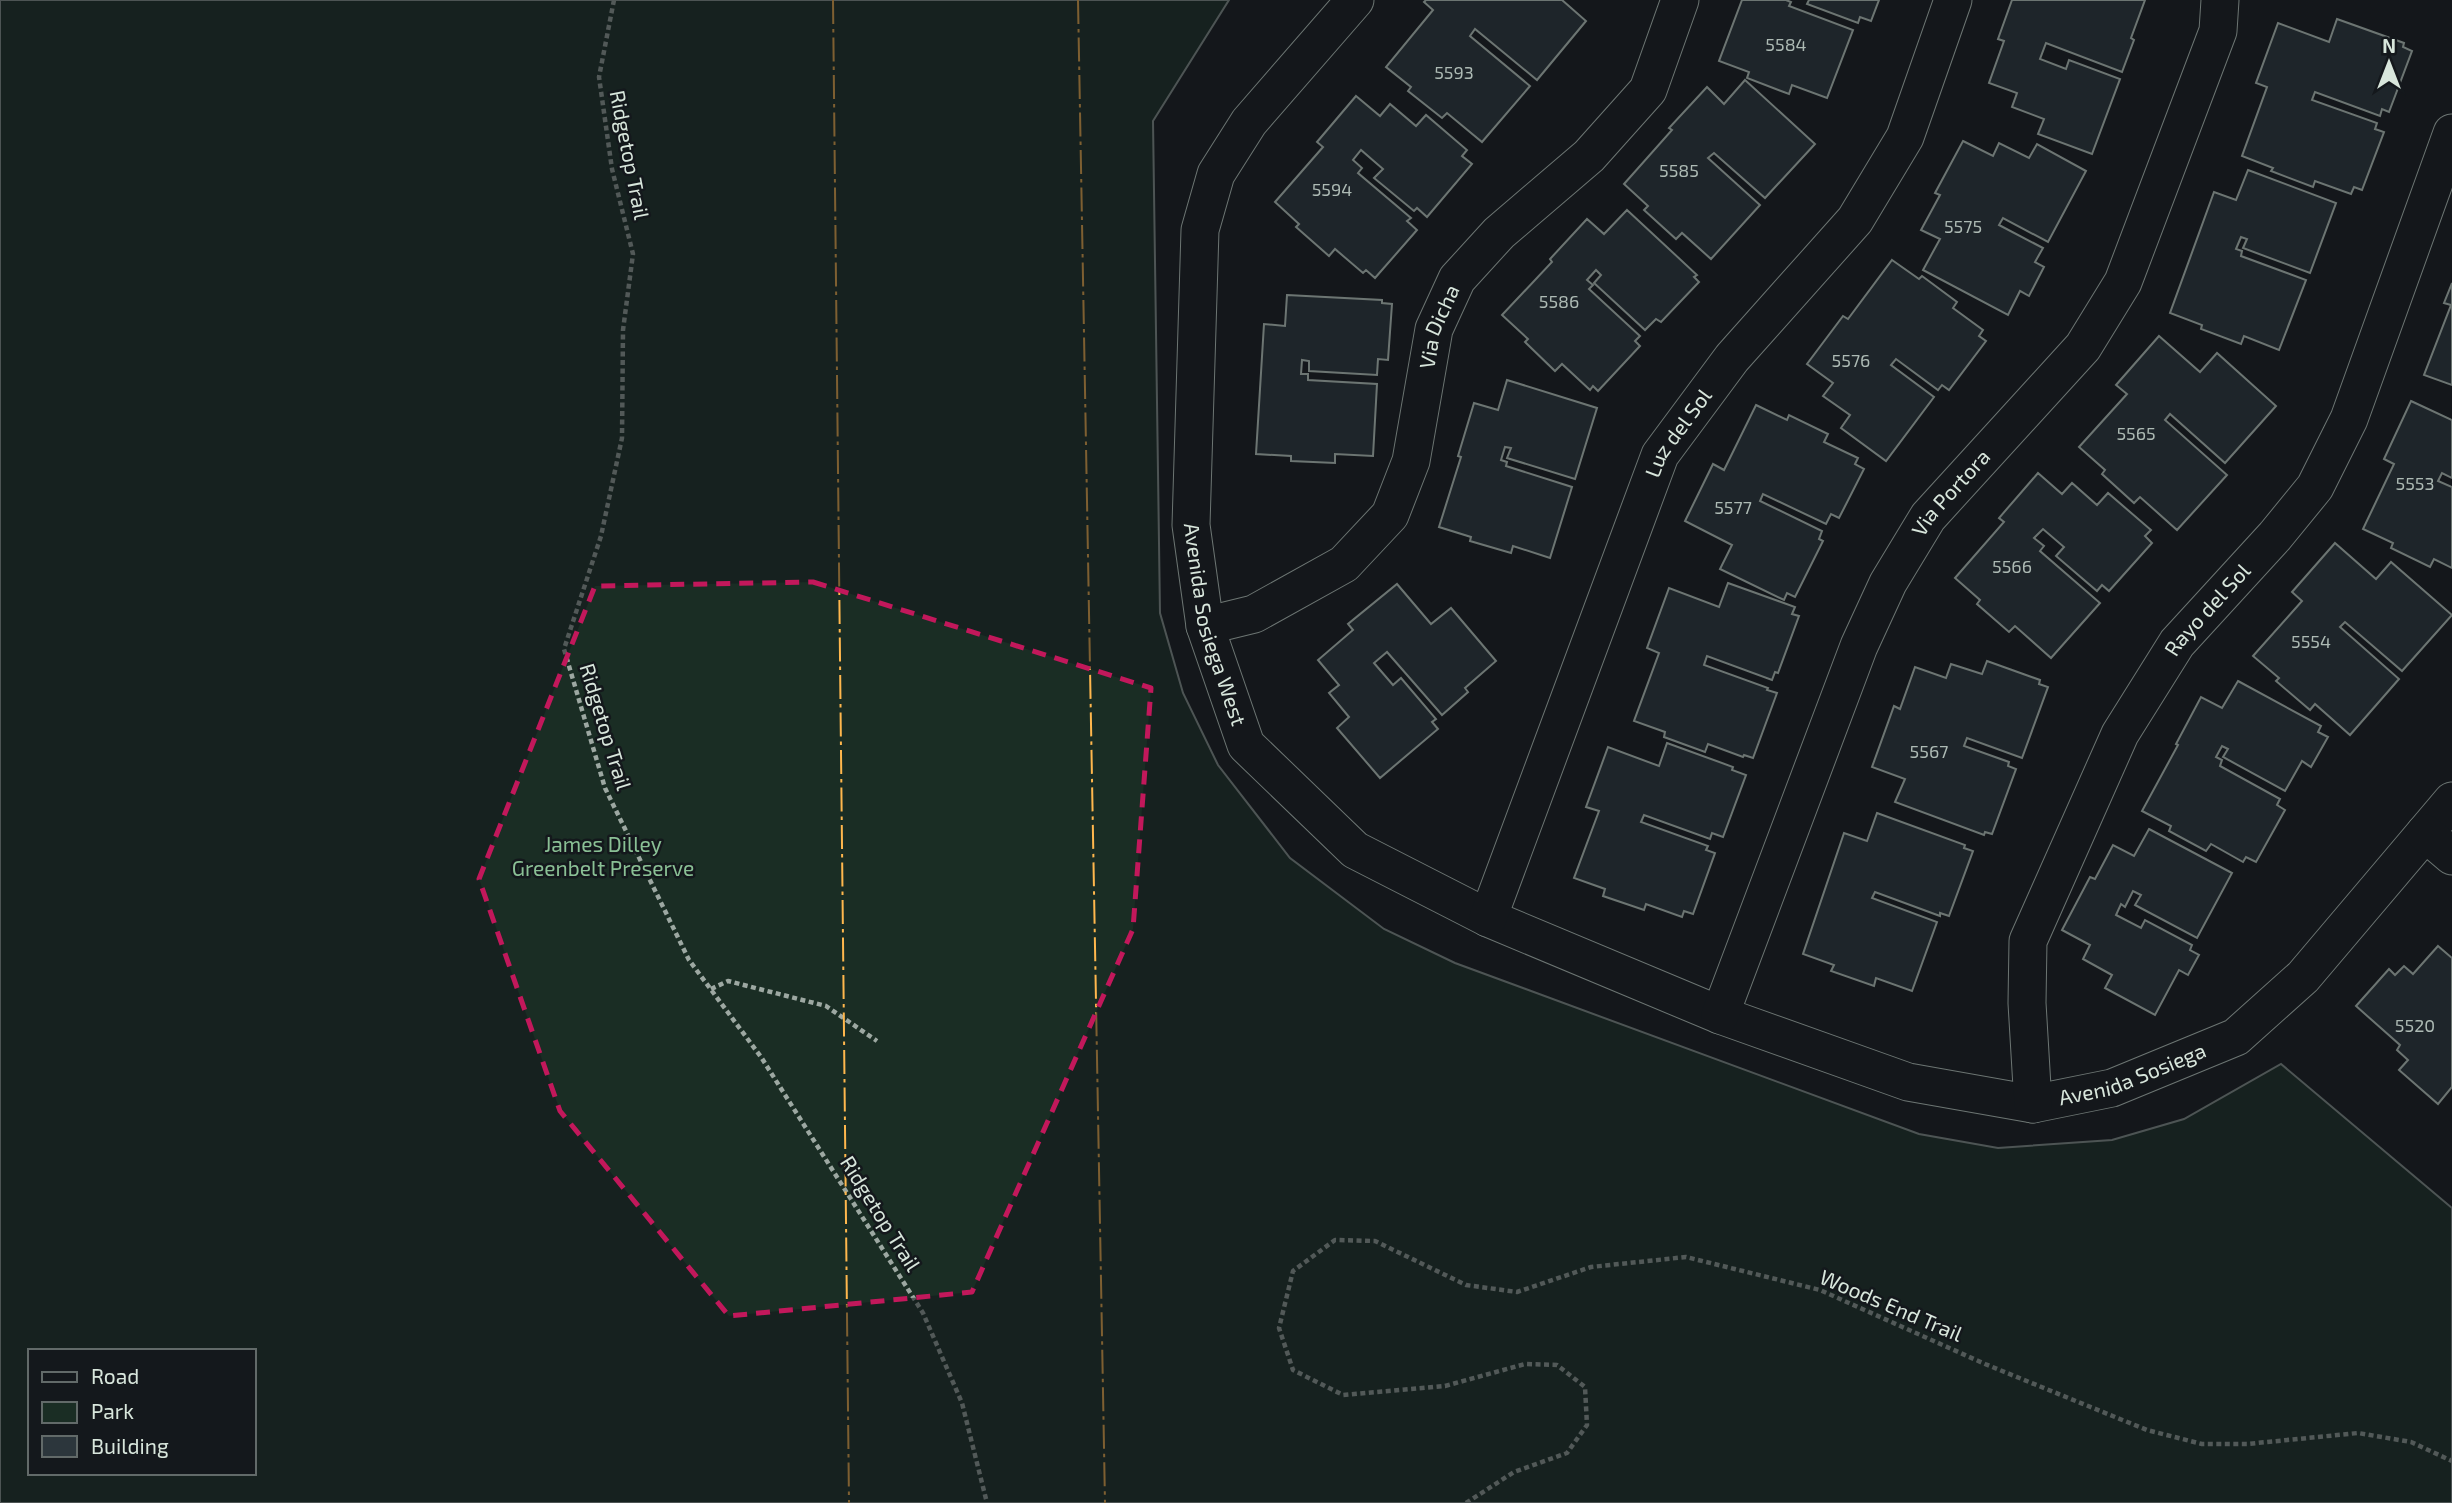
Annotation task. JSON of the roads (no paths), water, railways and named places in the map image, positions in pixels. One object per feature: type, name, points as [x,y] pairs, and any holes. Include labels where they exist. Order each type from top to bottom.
[{"type":"street","name":"Avenida Sosiega West","points":[[1354,0],[1249,122],[1216,174],[1200,230],[1191,525],[1205,626],[1246,746],[1355,850],[1488,918],[1720,1014]]},
{"type":"street","name":"Via Dicha","points":[[1205,626],[1254,614],[1344,564],[1390,515],[1411,461],[1434,329],[1457,279],[1499,233],[1589,156],[1648,90],[1680,0]]},
{"type":"street","name":"Luz del Sol","points":[[1488,918],[1660,455],[1732,358],[1855,220],[1905,137],[1953,0]]},
{"type":"street","name":"Via Portora","points":[[1720,1014],[1859,646],[1888,583],[1928,517],[2083,347],[2123,282],[2218,31],[2220,0]]},
{"type":"street","name":"Rayo del Sol","points":[[2033,1104],[2029,1062],[2028,941],[2120,734],[2177,643],[2276,536],[2315,487],[2348,419],[2452,133]]},
{"type":"street","name":"Avenida Sosiega","points":[[1720,1014],[1908,1082],[2033,1104],[2112,1088],[2236,1037],[2303,977],[2439,845],[2452,801]]},
{"type":"park label","name":"James Dilley Greenbelt Preserve","points":[[603,857]]}]
